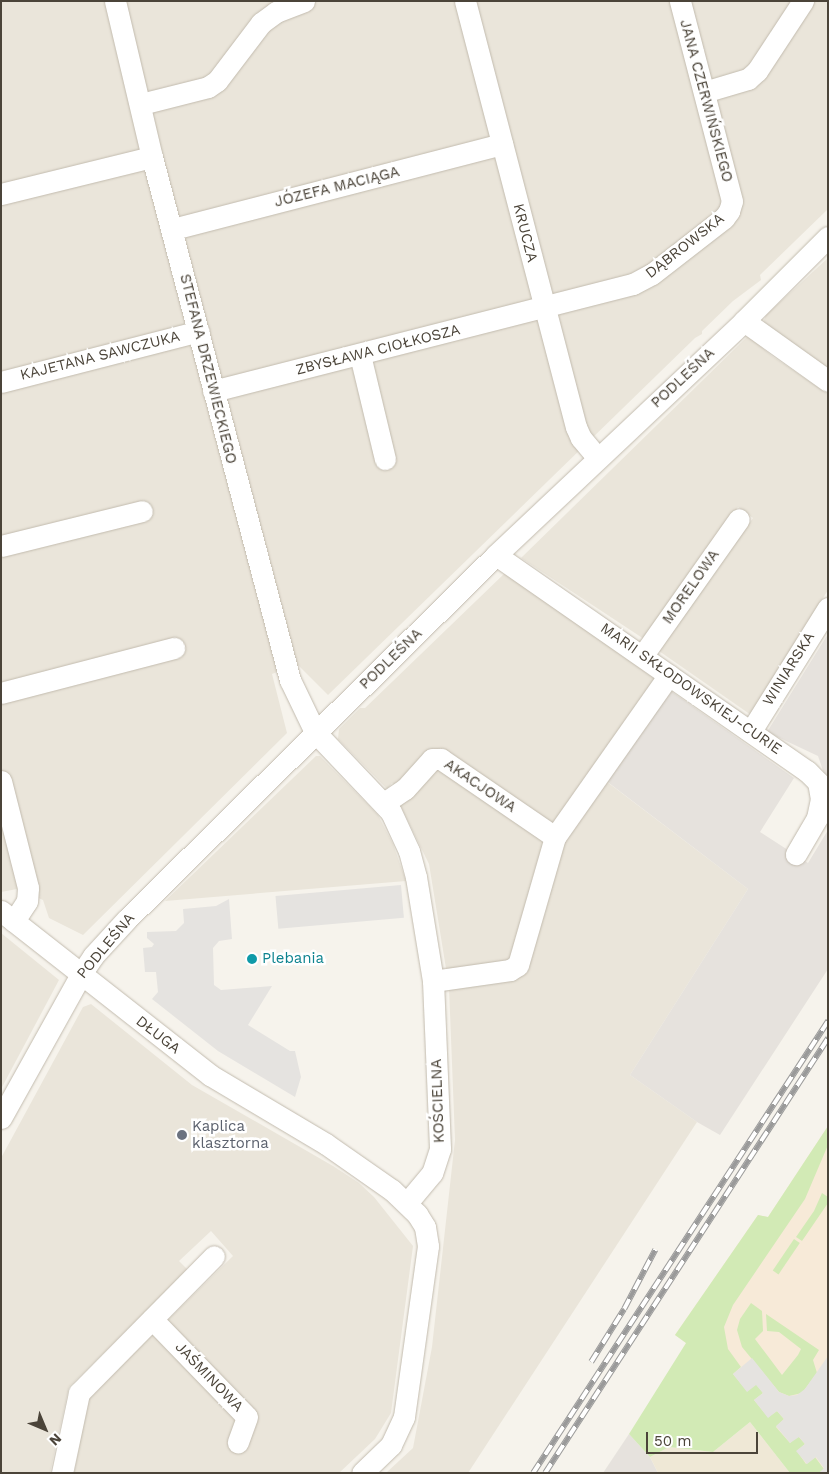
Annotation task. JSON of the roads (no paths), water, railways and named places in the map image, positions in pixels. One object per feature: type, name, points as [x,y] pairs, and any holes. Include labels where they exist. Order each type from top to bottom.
[{"type":"street","name":"STEFANA DRZEWIECKIEGO","points":[[115,1],[141,104],[152,157],[290,680],[316,732]]},
{"type":"street","points":[[141,104],[208,87],[217,81],[261,23],[276,12],[304,1]]},
{"type":"street","name":"KRUCZA","points":[[465,1],[576,427],[581,438],[598,458]]},
{"type":"street","name":"JANA CZERWIŃSKIEGO","points":[[680,1],[732,201]]},
{"type":"street","points":[[704,92],[748,79],[757,71],[803,1]]},
{"type":"street","name":"JÓZEFA MACIĄGA","points":[[172,229],[502,144]]},
{"type":"street","points":[[1,194],[152,157]]},
{"type":"street","name":"DĄBROWSKA","points":[[544,308],[633,284],[652,274],[724,218],[730,211],[732,201]]},
{"type":"street","name":"PODLEŚNA","points":[[1,1118],[81,974],[93,956],[127,918],[496,555],[744,321],[828,237]]},
{"type":"street","name":"ZBYSŁAWA CIOŁKOSZA","points":[[214,392],[544,308]]},
{"type":"street","points":[[744,321],[828,381]]},
{"type":"street","name":"KAJETANA SAWCZUKA","points":[[1,382],[199,331]]},
{"type":"street","points":[[360,355],[385,459]]},
{"type":"street","points":[[1,546],[142,511]]},
{"type":"street","name":"MORELOWA","points":[[643,655],[739,519]]},
{"type":"street","name":"MARII SKŁODOWSKIEJ-CURIE","points":[[496,555],[808,771],[818,782],[821,799],[817,818],[796,854]]},
{"type":"street","name":"WINIARSKA","points":[[750,731],[828,608]]},
{"type":"street","points":[[1,693],[174,648]]},
{"type":"street","points":[[433,981],[510,970],[518,964],[555,837],[669,675]]},
{"type":"street","name":"KOŚCIELNA","points":[[316,732],[391,812],[409,851],[416,877],[433,981],[440,1149],[432,1173],[412,1198]]},
{"type":"street","name":"AKACJOWA","points":[[384,803],[405,789],[432,760],[441,758],[555,837]]},
{"type":"street","points":[[1,781],[28,888],[28,901],[8,916]]},
{"type":"street","name":"DŁUGA","points":[[8,916],[210,1075],[412,1198]]},
{"type":"street","points":[[362,1473],[391,1444],[404,1416],[428,1246],[424,1207],[412,1198]]},
{"type":"street","points":[[62,1473],[79,1393],[214,1256]]},
{"type":"street","name":"JAŚMINOWA","points":[[152,1319],[247,1417],[238,1442]]},
{"type":"railway","points":[[533,1473],[828,1021]]},
{"type":"railway","points":[[545,1473],[828,1038]]},
{"type":"railway","points":[[591,1362],[624,1309],[655,1250]]},
{"type":"place","name":"Plebania","points":[[252,959]]},
{"type":"place","name":"Kaplica klasztorna","points":[[182,1135]]}]
